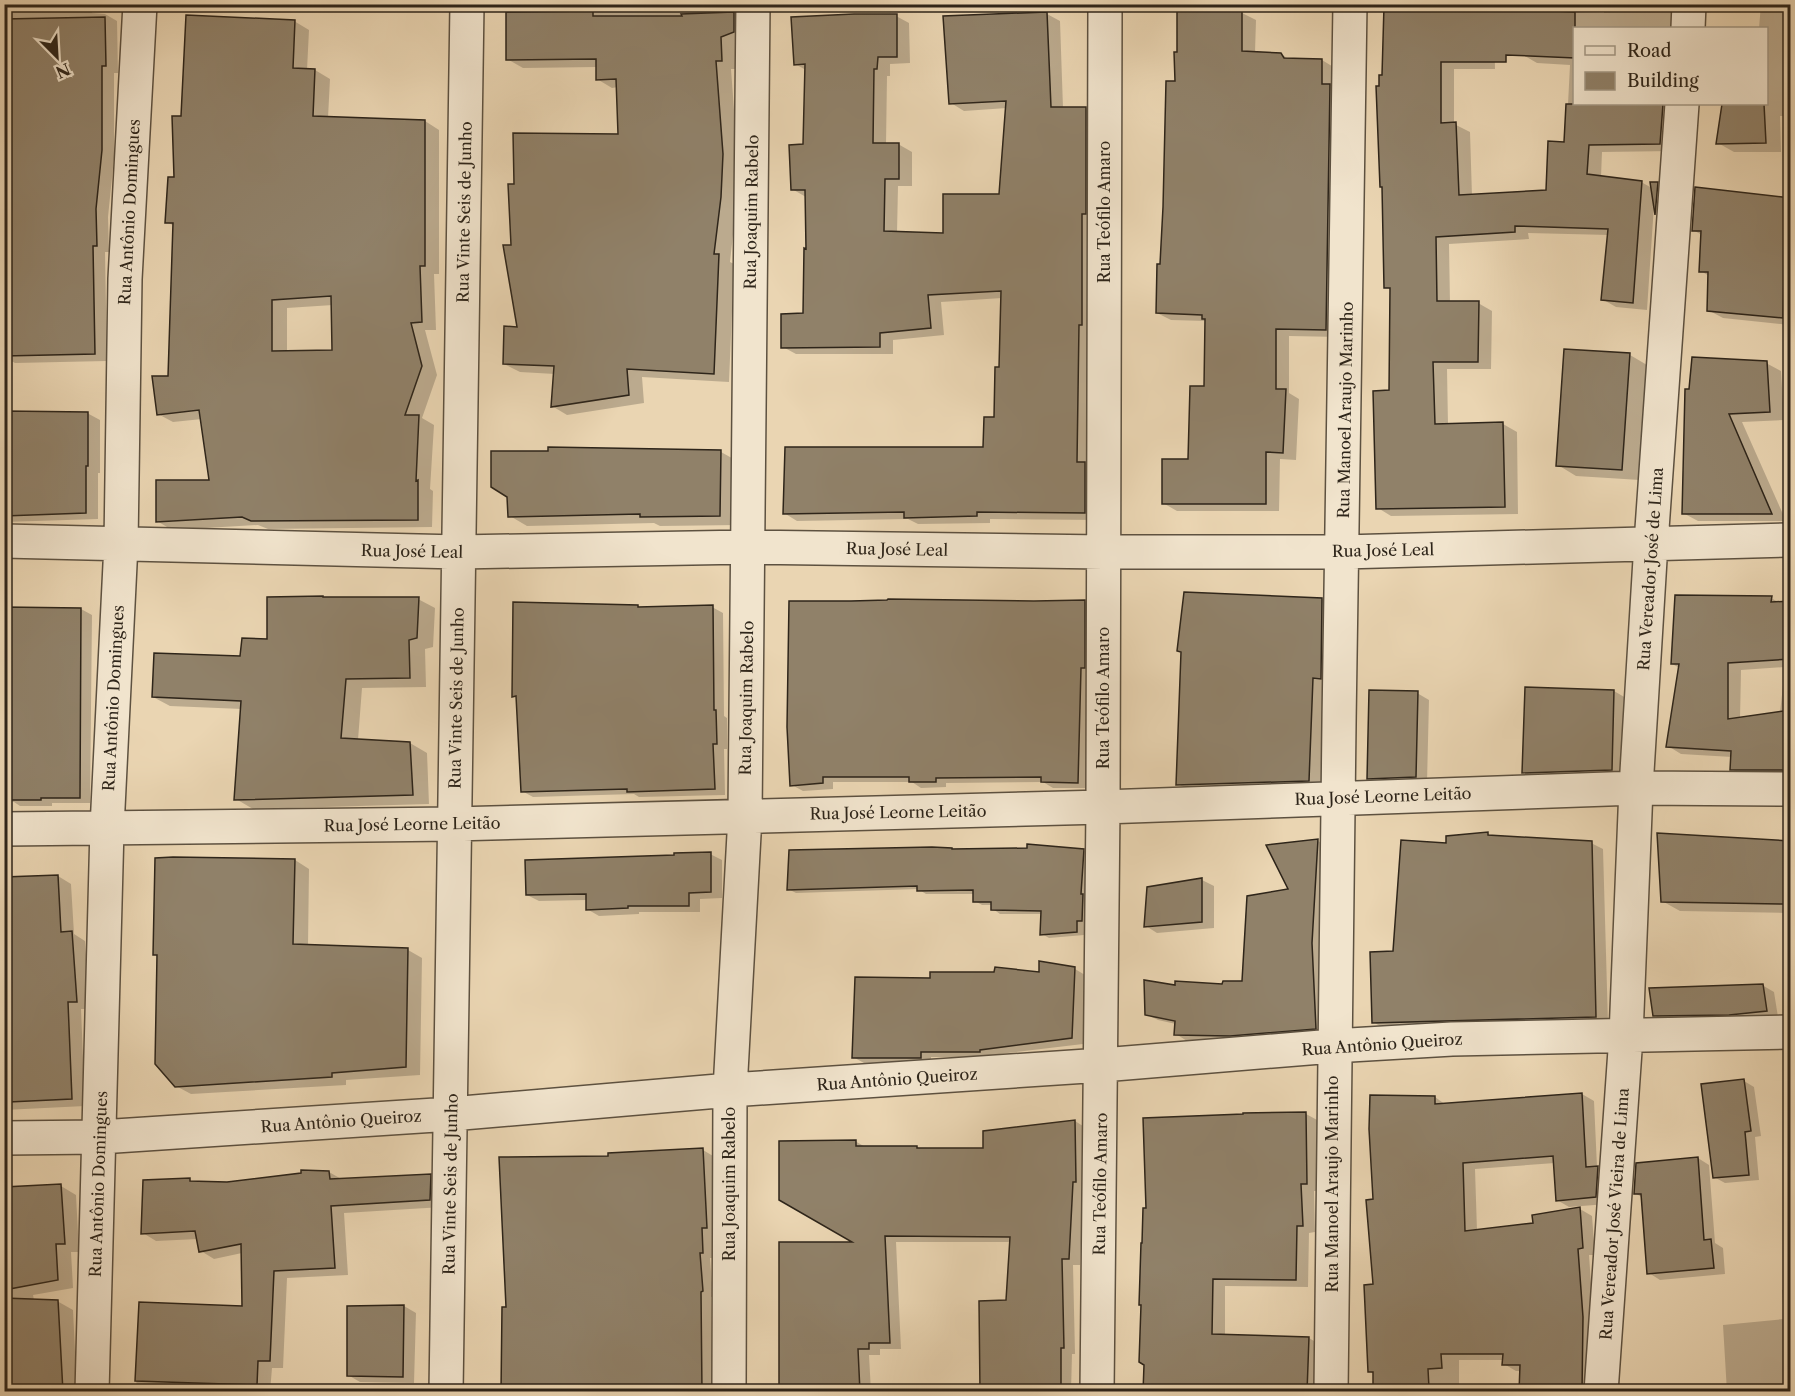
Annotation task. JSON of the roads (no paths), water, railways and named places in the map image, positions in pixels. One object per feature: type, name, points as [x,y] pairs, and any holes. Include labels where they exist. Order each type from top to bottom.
[{"type":"street","name":"Rua Antônio Domingues","points":[[92,1392],[107,828],[121,544],[125,279],[140,4]]},
{"type":"street","name":"Rua Vinte Seis de Junho","points":[[446,1392],[467,4]]},
{"type":"street","name":"Rua Joaquim Rabelo","points":[[729,1392],[730,1090],[745,816],[753,4]]},
{"type":"street","name":"Rua Teófilo Amaro","points":[[1097,1392],[1102,1065],[1105,4]]},
{"type":"street","name":"Rua Manoel Araujo Marinho","points":[[1331,1392],[1333,1046],[1339,798],[1350,4]]},
{"type":"street","points":[[1688,27],[1689,4]]},
{"type":"street","name":"Rua Vereador José de Lima","points":[[1626,1035],[1636,788],[1682,105]]},
{"type":"street","name":"Rua José Leal","points":[[4,541],[459,552],[748,548],[1343,552],[1791,540]]},
{"type":"street","name":"Rua José Leorne Leitão","points":[[4,828],[454,824],[1103,807],[1636,788],[1791,789]]},
{"type":"street","name":"Rua Antônio Queiroz","points":[[4,1138],[100,1137],[451,1114],[730,1090],[1102,1065],[1333,1046],[1452,1039],[1791,1032]]},
{"type":"street","name":"Rua Vereador José Vieira de Lima","points":[[1601,1392],[1626,1035]]}]
